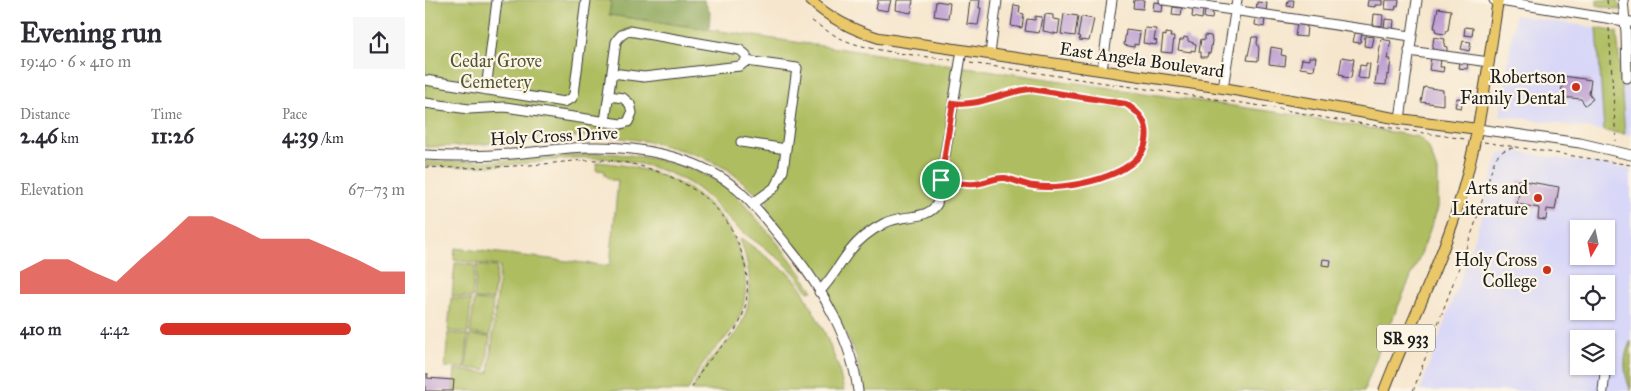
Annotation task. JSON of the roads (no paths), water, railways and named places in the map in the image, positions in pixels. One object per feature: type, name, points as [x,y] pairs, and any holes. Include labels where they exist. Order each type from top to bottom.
[{"type":"main road","name":"East Angela Boulevard","points":[[810,0],[837,21],[879,38],[1223,88],[1400,119],[1477,129]]},
{"type":"main road","name":"SR 933","points":[[1384,391],[1454,218],[1477,129],[1489,62],[1497,0]]},
{"type":"street","points":[[486,90],[497,0]]},
{"type":"street","points":[[425,80],[564,102],[572,98],[574,94],[586,0]]},
{"type":"street","points":[[990,54],[997,0]]},
{"type":"street","points":[[1102,70],[1112,0]]},
{"type":"street","points":[[1164,0],[1411,36]]},
{"type":"street","points":[[1223,88],[1237,0]]},
{"type":"street","points":[[1400,119],[1417,0]]},
{"type":"street","points":[[1497,0],[1628,21]]},
{"type":"street","points":[[1623,0],[1628,21],[1627,78]]},
{"type":"street","points":[[605,122],[618,38],[629,31],[740,50],[745,56],[746,61]]},
{"type":"street","points":[[819,292],[829,282],[860,239],[888,221],[924,214],[934,209],[937,204],[962,50]]},
{"type":"street","points":[[1409,51],[1489,62]]},
{"type":"street","points":[[612,73],[644,77],[740,66],[746,61],[797,68],[783,171],[773,188],[752,204]]},
{"type":"street","points":[[425,103],[469,109],[505,107],[625,124],[632,113],[630,104],[627,100],[609,96]]},
{"type":"street","points":[[1477,129],[1579,143],[1631,155]]},
{"type":"street","points":[[741,142],[786,149]]},
{"type":"street","name":"Holy Cross Drive","points":[[425,155],[505,154],[593,147],[637,150],[674,158],[709,171],[732,185],[752,204],[801,262],[829,307],[845,342],[852,360],[859,391]]},
{"type":"street","points":[[1603,391],[1605,375]]},
{"type":"place","name":"Robertson Family Dental","points":[[1576,87]]},
{"type":"place","name":"Arts and Literature","points":[[1538,198]]},
{"type":"place","name":"Holy Cross College","points":[[1547,270]]},
{"type":"park label","name":"Cedar Grove Cemetery","points":[[496,71]]}]
